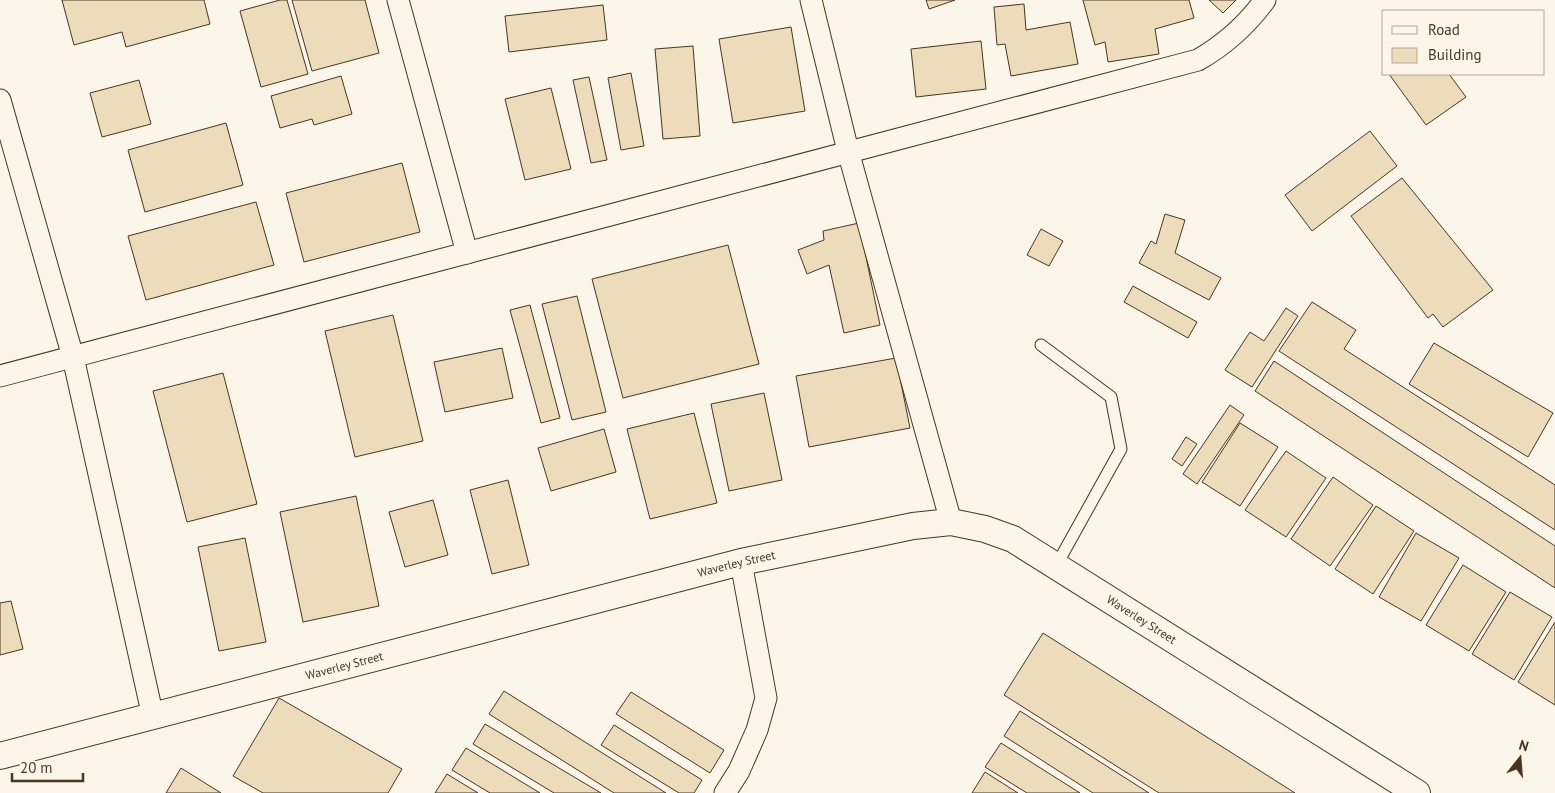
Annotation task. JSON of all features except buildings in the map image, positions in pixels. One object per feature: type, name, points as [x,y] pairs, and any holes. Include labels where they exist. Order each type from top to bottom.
[{"type":"street","points":[[398,0],[467,253]]},
{"type":"street","points":[[811,0],[848,151],[951,522]]},
{"type":"street","points":[[0,376],[1198,60],[1220,48],[1237,34],[1265,0]]},
{"type":"street","points":[[0,100],[73,358],[153,717]]},
{"type":"street","name":"Waverley Street","points":[[0,756],[741,562],[913,526],[951,522],[985,529],[1013,539],[1417,793]]},
{"type":"street","points":[[725,793],[739,771],[757,730],[766,698],[741,562]]},
{"type":"lane","points":[[1041,345],[1111,397],[1121,449],[1056,566]]}]
